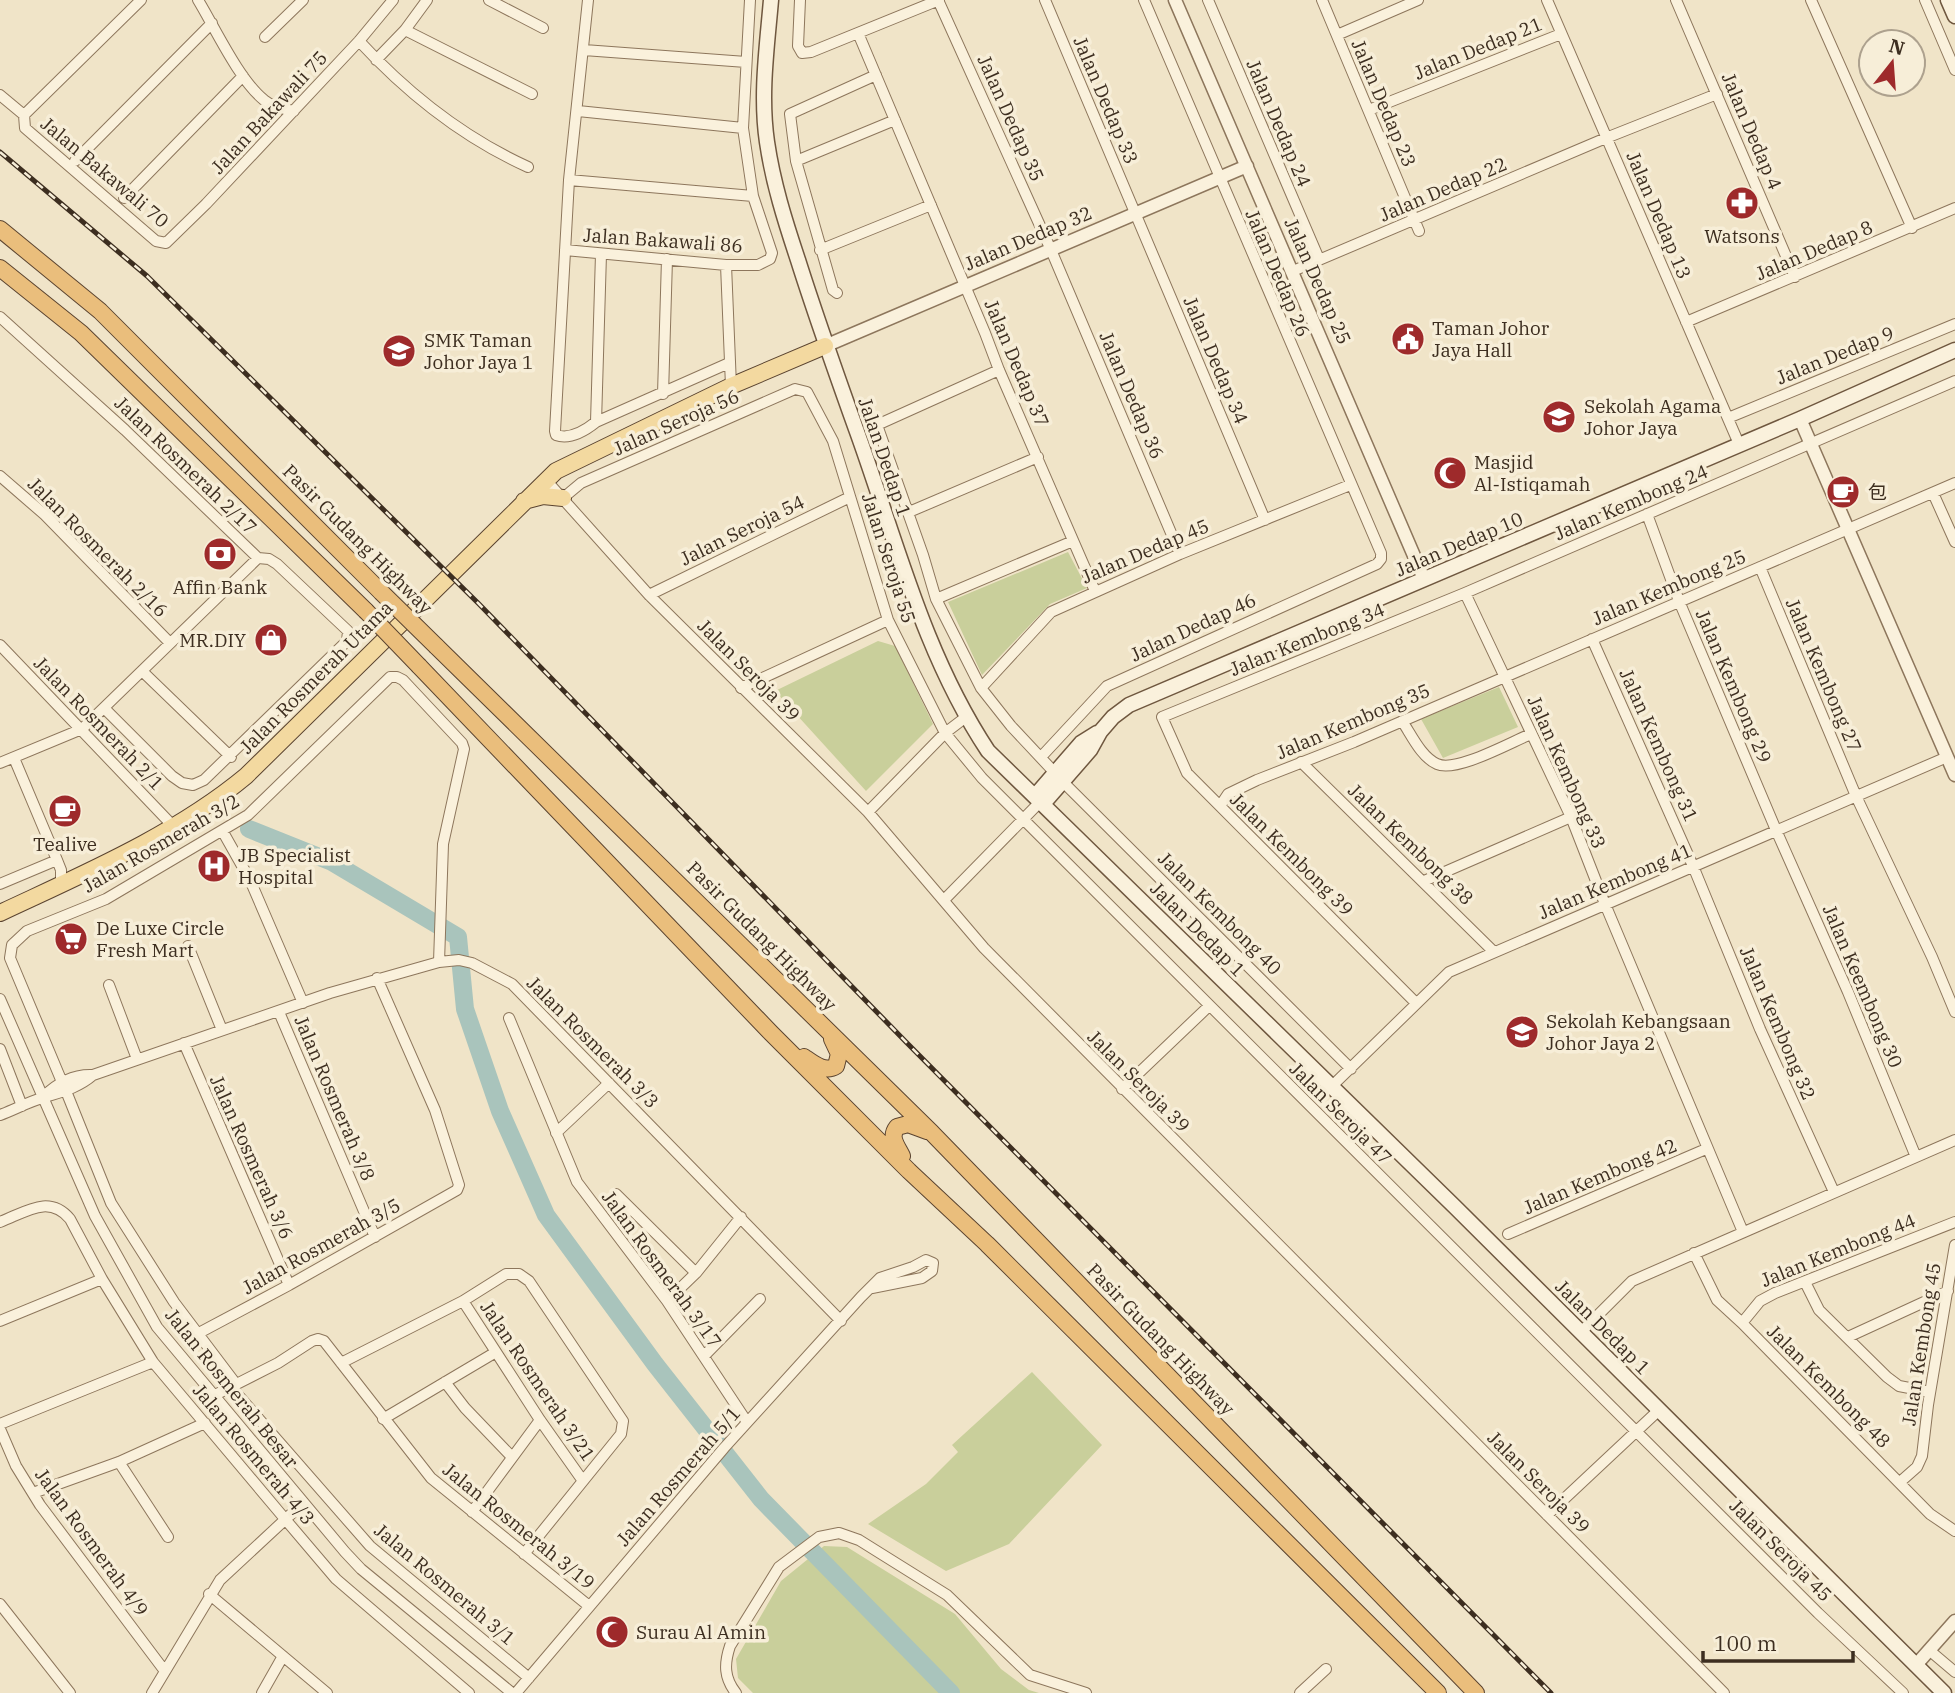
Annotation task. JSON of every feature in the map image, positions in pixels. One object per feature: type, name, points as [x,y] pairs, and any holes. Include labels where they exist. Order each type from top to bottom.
[{"type":"highway","name":"Pasir Gudang Highway","points":[[0,229],[100,311],[381,592],[932,1133],[1476,1693]]},
{"type":"highway","points":[[0,268],[81,333],[366,611],[771,1033],[1438,1693]]},
{"type":"highway","points":[[771,1033],[816,1065],[831,1069],[836,1066],[839,1055],[824,1026]]},
{"type":"highway","points":[[909,1171],[893,1138],[893,1132],[901,1124],[908,1124],[932,1133]]},
{"type":"main road","name":"Jalan Dedap 1","points":[[772,0],[763,97],[767,141],[777,194],[825,346],[857,430],[925,632],[966,717],[988,751],[1581,1332],[1944,1693]]},
{"type":"main road","points":[[1948,0],[1955,16]]},
{"type":"main road","name":"Jalan Rosmerah Utama","points":[[3,915],[173,826],[229,790],[545,479],[572,461],[731,386],[825,346]]},
{"type":"main road","name":"Jalan Dedap 10","points":[[1039,801],[1059,778],[1081,743],[1100,732],[1113,717],[1129,705],[1800,419],[1955,350]]},
{"type":"main road","points":[[521,502],[543,496],[563,498]]},
{"type":"street","points":[[24,115],[141,0]]},
{"type":"street","points":[[198,0],[243,76],[262,100],[294,111]]},
{"type":"street","points":[[265,37],[303,0]]},
{"type":"street","name":"Jalan Bakawali 75","points":[[166,243],[294,111],[393,0]]},
{"type":"street","points":[[376,60],[405,30],[427,0]]},
{"type":"street","points":[[489,0],[543,29]]},
{"type":"street","points":[[587,0],[569,180],[556,435],[563,438],[586,430],[596,422],[729,363]]},
{"type":"street","points":[[569,180],[753,195],[743,128],[750,0]]},
{"type":"street","points":[[800,0],[798,46],[802,52],[811,52],[938,0]]},
{"type":"street","name":"Jalan Dedap 35","points":[[938,0],[1051,250]]},
{"type":"street","name":"Jalan Dedap 33","points":[[1045,0],[1135,214]]},
{"type":"street","name":"Jalan Dedap 26","points":[[1144,0],[1381,553],[1381,559]]},
{"type":"street","name":"Jalan Dedap 25","points":[[1175,0],[1424,579]]},
{"type":"street","name":"Jalan Dedap 24","points":[[1208,0],[1319,260]]},
{"type":"street","name":"Jalan Dedap 23","points":[[1322,0],[1419,231]]},
{"type":"street","points":[[1336,35],[1418,0]]},
{"type":"street","name":"Jalan Dedap 13","points":[[1546,0],[1739,444]]},
{"type":"street","name":"Jalan Dedap 4","points":[[1676,0],[1795,276]]},
{"type":"street","points":[[1811,0],[1912,228]]},
{"type":"street","points":[[1925,0],[1955,70]]},
{"type":"street","points":[[75,161],[212,23]]},
{"type":"street","points":[[405,30],[532,94]]},
{"type":"street","name":"Jalan Dedap 37","points":[[858,33],[1095,591]]},
{"type":"street","name":"Jalan Dedap 21","points":[[1369,110],[1561,34]]},
{"type":"street","points":[[359,41],[376,60],[453,126],[494,152],[528,167]]},
{"type":"street","points":[[584,50],[746,62]]},
{"type":"street","points":[[837,293],[833,290],[820,250],[796,161],[790,114],[876,75]]},
{"type":"street","points":[[124,198],[243,76]]},
{"type":"street","name":"Jalan Dedap 22","points":[[1293,271],[1606,138],[1717,94]]},
{"type":"street","name":"Jalan Bakawali 70","points":[[0,95],[24,115],[25,128],[156,241],[166,243]]},
{"type":"street","points":[[578,111],[743,128]]},
{"type":"street","points":[[796,161],[895,120]]},
{"type":"street","name":"Jalan Dedap 32","points":[[825,346],[1247,166]]},
{"type":"street","name":"Jalan Bakawali 86","points":[[565,250],[726,265],[758,265],[770,259],[772,253],[753,195]]},
{"type":"street","points":[[820,250],[931,205]]},
{"type":"street","name":"Jalan Dedap 8","points":[[1686,322],[1955,208]]},
{"type":"street","name":"Jalan Dedap 34","points":[[1135,214],[1265,520]]},
{"type":"street","name":"Jalan Dedap 36","points":[[1051,250],[1180,554]]},
{"type":"street","points":[[596,422],[601,254]]},
{"type":"street","points":[[663,394],[667,259]]},
{"type":"street","points":[[726,265],[731,386]]},
{"type":"street","name":"Jalan Rosmerah 2/17","points":[[0,317],[125,430],[258,558],[269,559],[277,564],[346,628],[347,641],[231,757],[194,785],[182,783],[172,776],[104,708]]},
{"type":"street","name":"Jalan Dedap 9","points":[[1728,418],[1955,324]]},
{"type":"street","name":"Jalan Kembong 40","points":[[999,370],[877,425],[936,599],[981,688],[1011,726],[1059,778],[1351,1069]]},
{"type":"street","name":"Jalan Kembong 24","points":[[1465,593],[1955,381]]},
{"type":"street","name":"Jalan Seroja 56","points":[[563,498],[581,483],[795,389],[807,392]]},
{"type":"street","name":"Jalan Seroja 55","points":[[807,392],[833,441],[888,620],[945,733],[982,778],[1022,820]]},
{"type":"street","points":[[1800,419],[1955,775]]},
{"type":"street","points":[[908,512],[1038,457]]},
{"type":"street","name":"Jalan Rosmerah 2/16","points":[[0,476],[45,515],[170,643]]},
{"type":"street","name":"Jalan Seroja 39","points":[[545,479],[649,595],[868,812],[984,948],[1724,1693]]},
{"type":"street","name":"Jalan Kembong 25","points":[[1504,676],[1955,482]]},
{"type":"street","name":"Jalan Dedap 45","points":[[981,688],[1051,612],[1180,554],[1350,485]]},
{"type":"street","points":[[1933,493],[1955,542]]},
{"type":"street","name":"Jalan Seroja 54","points":[[649,595],[850,497]]},
{"type":"street","name":"Jalan Kembong 29","points":[[1647,514],[1679,601],[1776,830]]},
{"type":"street","points":[[936,599],[1073,541]]},
{"type":"street","points":[[0,764],[82,729],[258,558]]},
{"type":"street","name":"Jalan Dedap 46","points":[[1041,757],[1107,686],[1377,564],[1381,559]]},
{"type":"street","name":"Jalan Kembong 27","points":[[1760,567],[1856,796]]},
{"type":"street","name":"Jalan Kembong 33","points":[[1465,593],[1571,817],[1706,1149],[1743,1232]]},
{"type":"street","name":"Jalan Kembong 34","points":[[1162,717],[1465,593]]},
{"type":"street","points":[[741,688],[888,620]]},
{"type":"street","name":"Jalan Kembong 31","points":[[1592,639],[1693,866]]},
{"type":"street","name":"Jalan Rosmerah 2/1","points":[[0,645],[173,826]]},
{"type":"street","points":[[142,671],[231,757]]},
{"type":"street","name":"Jalan Kembong 35","points":[[1220,806],[1228,794],[1257,780],[1504,676]]},
{"type":"street","name":"Jalan Rosmerah 3/2","points":[[64,1086],[10,958],[12,945],[27,931],[106,899],[248,816],[390,677],[403,680],[464,749],[443,844],[439,962]]},
{"type":"street","points":[[868,812],[945,733],[966,717]]},
{"type":"street","name":"Jalan Kembong 39","points":[[1162,717],[1187,773],[1416,1003]]},
{"type":"street","points":[[1402,721],[1426,756],[1436,764],[1445,766],[1461,764],[1531,734]]},
{"type":"street","name":"Jalan Kembong 41","points":[[1331,1087],[1449,972],[1947,757]]},
{"type":"street","points":[[14,758],[61,870],[61,886]]},
{"type":"street","name":"Jalan Kembong 38","points":[[1301,762],[1494,952]]},
{"type":"street","points":[[1856,796],[1955,1012]]},
{"type":"street","points":[[944,900],[1039,801]]},
{"type":"street","points":[[1424,881],[1571,817]]},
{"type":"street","name":"Jalan Seroja 47","points":[[1022,820],[1636,1431]]},
{"type":"street","name":"Jalan Keembong 30","points":[[1776,830],[1848,992],[1916,1157]]},
{"type":"street","points":[[223,832],[250,880],[303,1003]]},
{"type":"street","points":[[0,884],[57,860]]},
{"type":"street","name":"Jalan Kembong 32","points":[[1693,866],[1760,1029],[1834,1192]]},
{"type":"street","points":[[188,946],[222,1030]]},
{"type":"street","name":"Jalan Rosmerah 3/3","points":[[0,1115],[43,1097],[81,1075],[93,1075],[377,978],[439,962],[459,960],[472,963],[512,984],[841,1321]]},
{"type":"street","name":"Jalan Rosmerah 3/5","points":[[197,1334],[457,1190],[459,1185],[435,1110],[377,978]]},
{"type":"street","points":[[109,985],[137,1059]]},
{"type":"street","name":"Jalan Rosmerah Besar","points":[[0,999],[95,1216],[162,1334],[361,1569],[514,1693]]},
{"type":"street","points":[[1122,1089],[1209,1006]]},
{"type":"street","name":"Jalan Rosmerah 3/8","points":[[279,1012],[375,1237]]},
{"type":"street","name":"Jalan Rosmerah 3/17","points":[[509,1018],[577,1182],[667,1301],[747,1422]]},
{"type":"street","name":"Jalan Rosmerah 3/6","points":[[184,1043],[289,1285]]},
{"type":"street","points":[[0,1049],[22,1106]]},
{"type":"street","points":[[556,1133],[609,1083]]},
{"type":"street","name":"Jalan Rosmerah 3/1","points":[[64,1086],[111,1202],[197,1334],[234,1385],[370,1546],[530,1678]]},
{"type":"street","points":[[1581,1332],[1632,1281],[1955,1140]]},
{"type":"street","name":"Jalan Kembong 42","points":[[1508,1234],[1706,1149]]},
{"type":"street","points":[[616,1194],[696,1273]]},
{"type":"street","name":"Jalan Rosmerah 4/3","points":[[0,1222],[40,1207],[57,1207],[70,1219],[102,1279],[153,1362],[285,1519],[336,1579],[468,1691]]},
{"type":"street","points":[[667,1301],[696,1273],[741,1217]]},
{"type":"street","name":"Jalan Kembong 44","points":[[1742,1322],[1760,1301],[1955,1222]]},
{"type":"street","name":"Jalan Kembong 45","points":[[1900,1482],[1917,1467],[1922,1456],[1955,1245]]},
{"type":"street","name":"Jalan Kembong 48","points":[[1694,1253],[1717,1300],[1742,1322],[1930,1514],[1955,1531]]},
{"type":"street","name":"Jalan Rosmerah 5/1","points":[[514,1693],[530,1678],[724,1448],[880,1278],[913,1267],[926,1259],[933,1263],[932,1271],[922,1278],[872,1288]]},
{"type":"street","points":[[341,1363],[463,1301],[506,1274],[525,1277],[621,1416],[623,1428],[621,1434],[524,1554]]},
{"type":"street","points":[[0,1321],[102,1279]]},
{"type":"street","points":[[1805,1282],[1819,1310],[1893,1382],[1930,1392]]},
{"type":"street","points":[[1848,1337],[1948,1292]]},
{"type":"street","points":[[705,1356],[760,1299]]},
{"type":"street","name":"Jalan Rosmerah 3/21","points":[[463,1301],[583,1481]]},
{"type":"street","name":"Jalan Rosmerah 3/19","points":[[213,1396],[318,1339],[324,1341],[431,1478],[589,1606]]},
{"type":"street","points":[[383,1419],[496,1352]]},
{"type":"street","points":[[0,1427],[153,1362]]},
{"type":"street","points":[[445,1382],[465,1408],[512,1457]]},
{"type":"street","points":[[1547,1515],[1659,1410]]},
{"type":"street","points":[[472,1512],[540,1420]]},
{"type":"street","points":[[33,1493],[119,1462],[205,1423]]},
{"type":"street","name":"Jalan Rosmerah 4/9","points":[[0,1427],[16,1466],[33,1493],[164,1670]]},
{"type":"street","name":"Jalan Seroja 45","points":[[1636,1431],[1903,1693]]},
{"type":"street","points":[[119,1462],[168,1537]]},
{"type":"street","points":[[152,1693],[209,1594],[220,1580],[303,1503]]},
{"type":"street","points":[[736,1693],[729,1685],[725,1673],[730,1646],[779,1567],[819,1537],[839,1533],[859,1540],[947,1595],[1030,1675],[1086,1693]]},
{"type":"street","points":[[209,1594],[327,1693]]},
{"type":"street","points":[[0,1604],[70,1693]]},
{"type":"street","points":[[1916,1665],[1955,1621]]},
{"type":"street","points":[[1929,1650],[1955,1672]]},
{"type":"street","points":[[262,1693],[283,1656]]},
{"type":"street","points":[[1300,1693],[1326,1669]]},
{"type":"green space","points":[[1068,552],[1087,588],[1050,604],[982,675],[948,602]]},
{"type":"green space","points":[[878,641],[895,646],[933,724],[866,791],[775,691]]},
{"type":"green space","points":[[1499,687],[1518,727],[1443,758],[1421,719]]},
{"type":"green space","points":[[1032,1372],[1102,1445],[1009,1544],[946,1571],[868,1524],[926,1484],[958,1452],[952,1445]]},
{"type":"green space","points":[[824,1546],[847,1547],[955,1614],[1001,1669],[1029,1690],[1039,1693],[753,1693],[738,1678],[736,1659],[781,1581]]},
{"type":"waterway","points":[[249,829],[332,862],[458,937],[465,1009],[500,1111],[546,1215],[655,1364],[761,1499],[951,1693]]},
{"type":"railway","points":[[0,152],[147,276],[479,604],[907,1043],[1551,1693]]},
{"type":"place","name":"Watsons","points":[[1742,203]]},
{"type":"place","name":"Taman Johor Jaya Hall","points":[[1408,339]]},
{"type":"place","name":"SMK Taman Johor Jaya 1","points":[[399,351]]},
{"type":"place","name":"Sekolah Agama Johor Jaya","points":[[1559,417]]},
{"type":"place","name":"Masjid Al-Istiqamah","points":[[1450,473]]},
{"type":"place","name":"包","points":[[1843,492]]},
{"type":"place","name":"Affin Bank","points":[[220,554]]},
{"type":"place","name":"MR.DIY","points":[[271,640]]},
{"type":"place","name":"Tealive","points":[[65,811]]},
{"type":"place","name":"JB Specialist Hospital","points":[[214,866]]},
{"type":"place","name":"De Luxe Circle Fresh Mart","points":[[71,939]]},
{"type":"place","name":"Sekolah Kebangsaan Johor Jaya 2","points":[[1522,1032]]},
{"type":"place","name":"Surau Al Amin","points":[[612,1632]]}]
